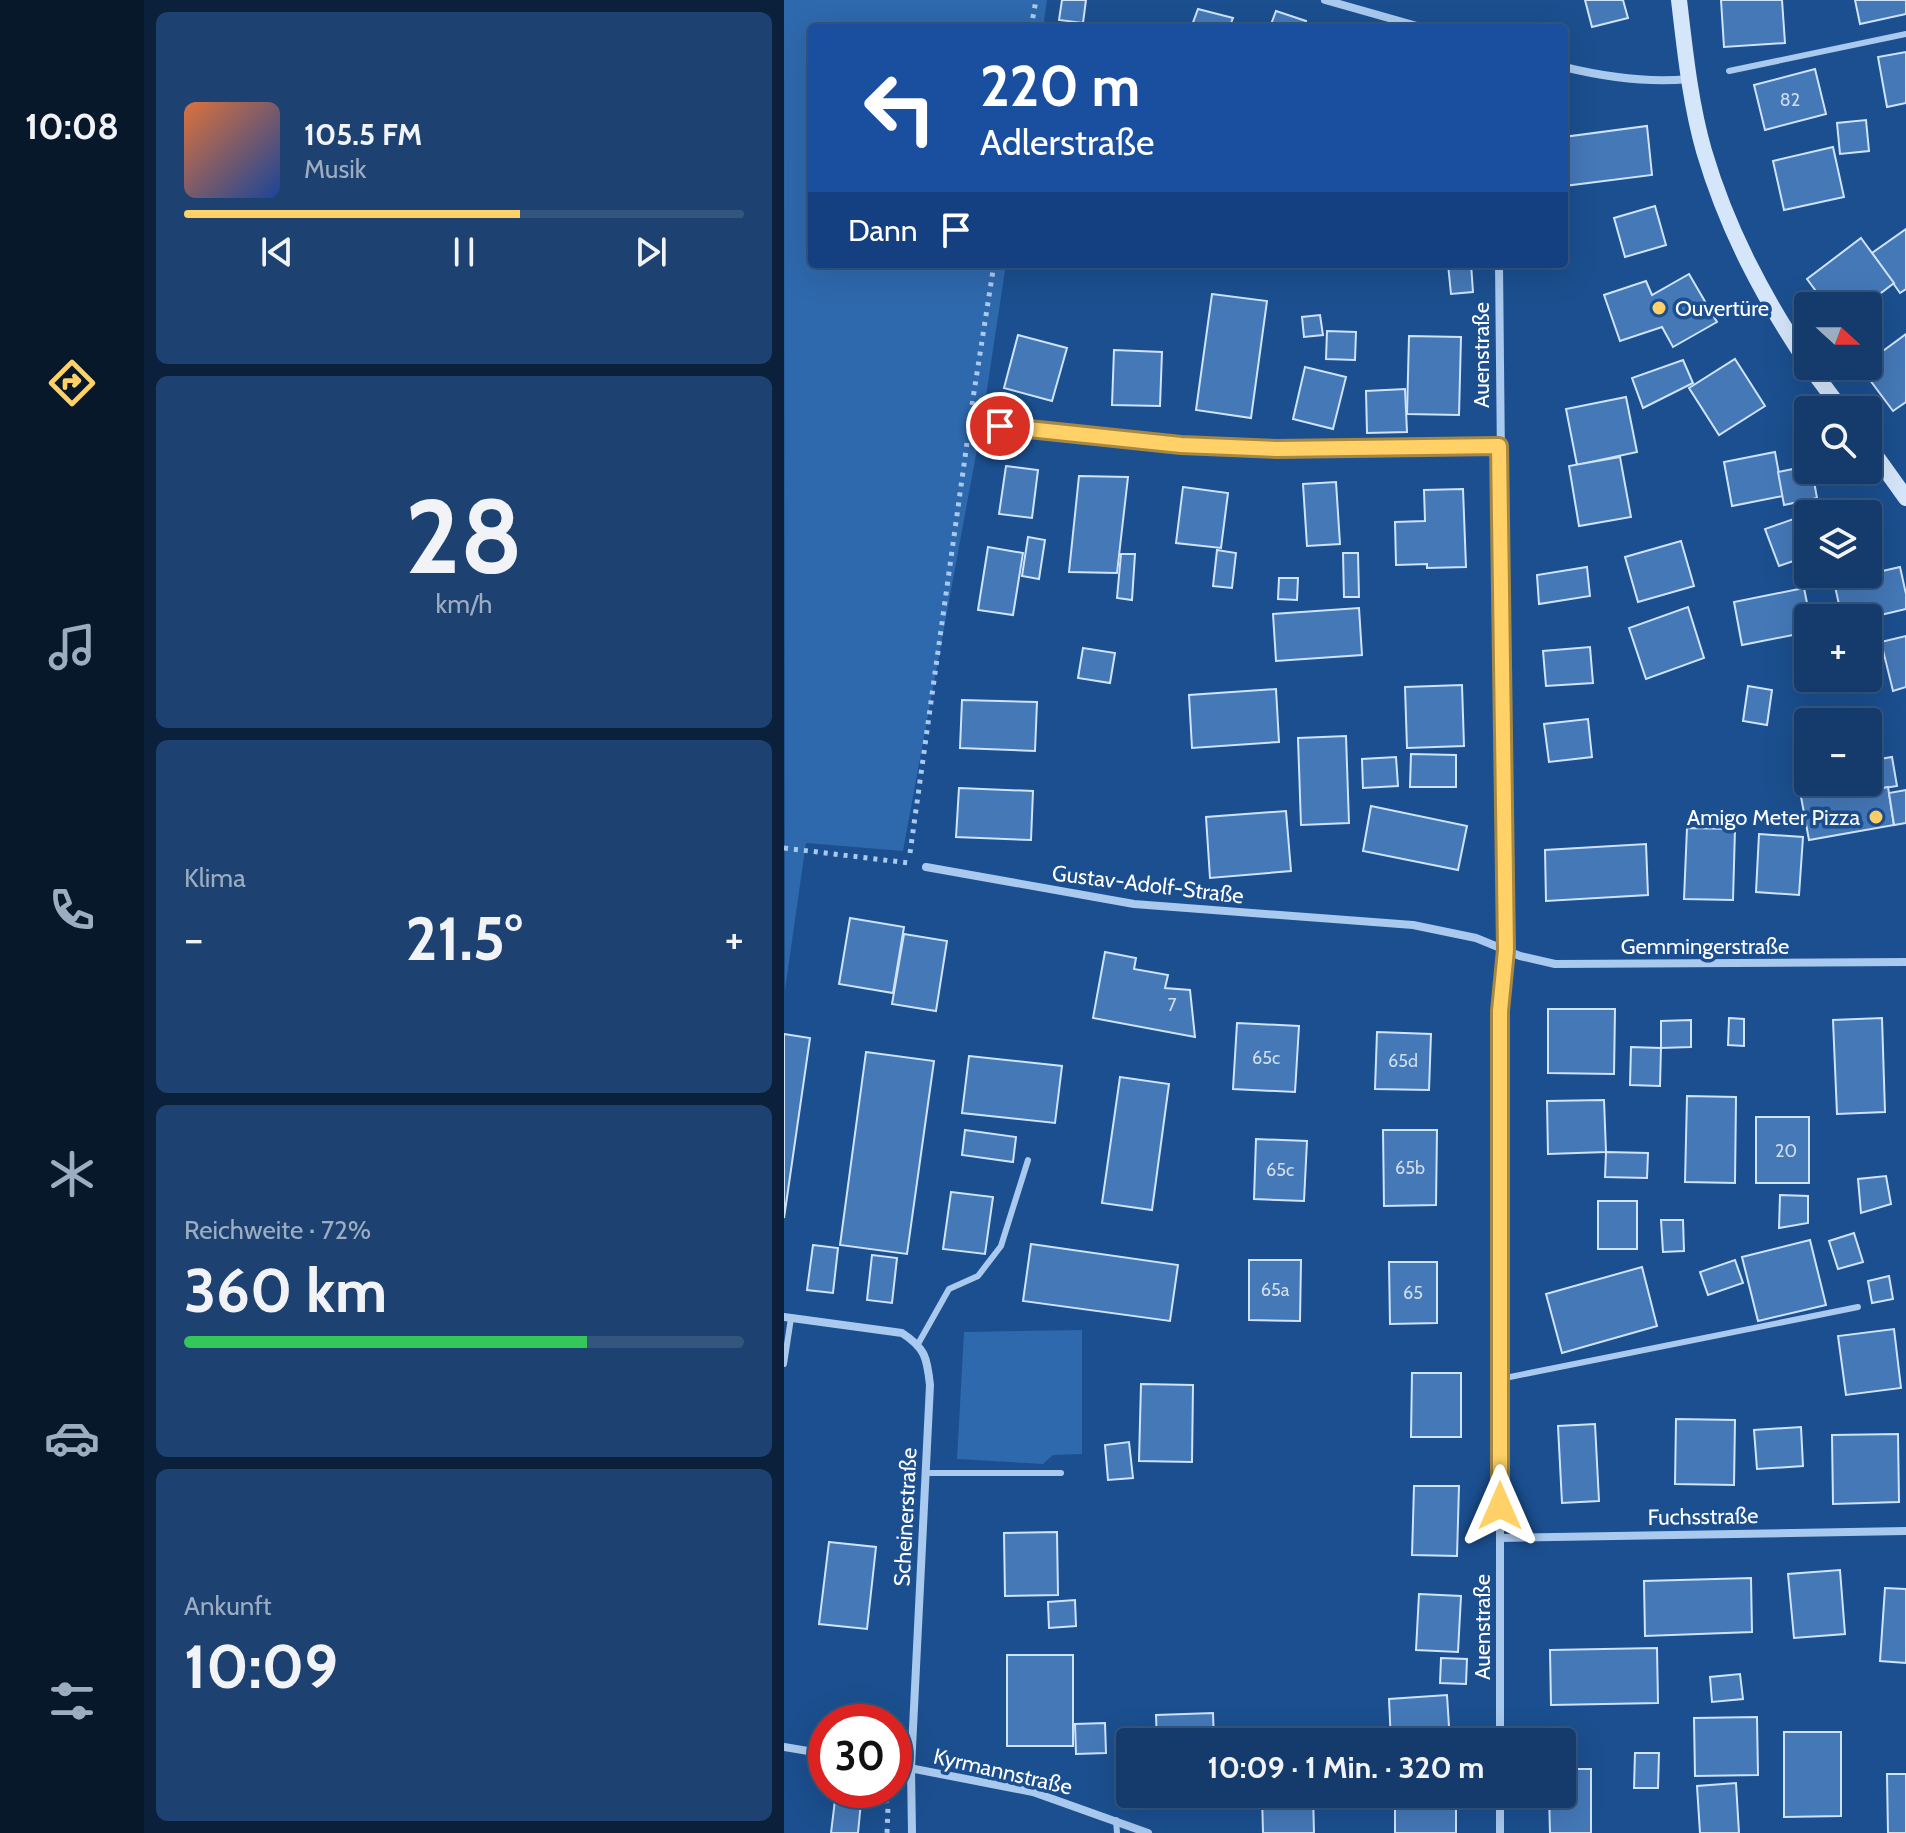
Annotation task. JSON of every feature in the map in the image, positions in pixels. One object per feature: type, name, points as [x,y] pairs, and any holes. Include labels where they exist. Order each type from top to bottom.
[{"type":"street","points":[[1325,0],[1410,24]]},
{"type":"street","points":[[1679,0],[1689,79],[1704,149],[1723,207],[1744,258],[1794,344]]},
{"type":"street","points":[[1568,68],[1665,82],[1689,79]]},
{"type":"street","name":"Auenstraße","points":[[1499,268],[1506,950],[1500,1011],[1500,1728]]},
{"type":"street","points":[[970,423],[1213,446],[1307,450],[1499,446]]},
{"type":"street","points":[[1882,465],[1906,498]]},
{"type":"street","name":"Gustav-Adolf-Straße","points":[[926,867],[1134,904],[1413,925],[1476,938],[1506,950]]},
{"type":"street","name":"Gemmingerstraße","points":[[1506,950],[1555,964],[1906,962]]},
{"type":"street","points":[[788,1318],[881,1328],[902,1333],[918,1344]]},
{"type":"street","name":"Scheinerstraße","points":[[912,1747],[930,1385],[928,1360],[918,1344]]},
{"type":"street","name":"Fuchsstraße","points":[[1500,1538],[1906,1531]]},
{"type":"street","points":[[784,1747],[808,1751]]},
{"type":"street","name":"Kyrmannstraße","points":[[912,1768],[1033,1792],[1148,1833]]},
{"type":"street","name":"Scheinerstraße","points":[[912,1808],[912,1833]]},
{"type":"street","points":[[1500,1808],[1500,1833]]},
{"type":"lane","points":[[1729,71],[1906,34]]},
{"type":"lane","points":[[918,1344],[949,1289],[978,1276],[1001,1246],[1028,1160]]},
{"type":"lane","points":[[1500,1379],[1858,1307]]},
{"type":"lane","points":[[784,1364],[788,1318]]},
{"type":"lane","points":[[925,1473],[1061,1473]]},
{"type":"lane","points":[[1116,1820],[1117,1833]]},
{"type":"path","points":[[1032,24],[1036,0]]},
{"type":"path","points":[[909,863],[993,268]]},
{"type":"path","points":[[784,848],[926,867]]},
{"type":"path","points":[[887,1833],[888,1808]]},
{"type":"shaded area","points":[[784,0],[1047,0],[1044,24],[808,24],[808,268],[1005,268],[982,422],[903,851],[806,843],[785,990]]},
{"type":"shaded area","points":[[1082,1330],[1082,1454],[1053,1455],[1043,1464],[957,1459],[964,1332]]},
{"type":"building","points":[[1062,0],[1086,0],[1083,23],[1059,20]]},
{"type":"building","points":[[1585,0],[1623,0],[1628,18],[1592,27]]},
{"type":"building","points":[[1721,0],[1782,0],[1785,43],[1724,47]]},
{"type":"building","points":[[1855,0],[1906,0],[1906,14],[1860,24]]},
{"type":"building","points":[[1198,9],[1233,18],[1231,24],[1192,24]]},
{"type":"building","points":[[1276,11],[1306,21],[1305,24],[1271,24]]},
{"type":"building","points":[[1906,52],[1906,103],[1887,107],[1878,57]]},
{"type":"building","points":[[1815,69],[1826,114],[1765,130],[1754,85]]},
{"type":"building","points":[[1866,120],[1869,151],[1840,154],[1837,123]]},
{"type":"building","points":[[1647,126],[1652,175],[1568,186],[1568,136]]},
{"type":"building","points":[[1833,147],[1844,197],[1784,210],[1773,161]]},
{"type":"building","points":[[1655,206],[1666,245],[1625,257],[1614,218]]},
{"type":"building","points":[[1906,229],[1906,289],[1900,293],[1872,253]]},
{"type":"building","points":[[1861,238],[1894,283],[1882,292],[1817,292],[1807,279]]},
{"type":"building","points":[[1448,268],[1471,268],[1473,292],[1451,294]]},
{"type":"building","name":"Ouvertüre","points":[[1689,274],[1717,322],[1673,347],[1662,327],[1620,341],[1604,295],[1646,281],[1652,295]]},
{"type":"building","points":[[1212,294],[1267,301],[1251,418],[1196,410]]},
{"type":"building","points":[[1320,315],[1323,335],[1304,337],[1302,317]]},
{"type":"building","points":[[1327,331],[1356,332],[1355,360],[1326,359]]},
{"type":"building","points":[[1906,334],[1906,402],[1893,411],[1870,380],[1882,380],[1882,352]]},
{"type":"building","points":[[1018,335],[1067,348],[1052,401],[1004,388]]},
{"type":"building","points":[[1409,336],[1461,337],[1459,415],[1407,414]]},
{"type":"building","points":[[1114,350],[1162,352],[1160,406],[1112,405]]},
{"type":"building","points":[[1735,359],[1765,406],[1719,435],[1689,388]]},
{"type":"building","points":[[1683,360],[1693,383],[1643,408],[1632,378]]},
{"type":"building","points":[[1305,367],[1346,377],[1333,429],[1293,419]]},
{"type":"building","points":[[1405,389],[1407,432],[1367,433],[1366,391]]},
{"type":"building","points":[[1626,397],[1637,452],[1577,465],[1566,409]]},
{"type":"building","points":[[1775,452],[1783,496],[1732,506],[1724,462]]},
{"type":"building","points":[[1620,457],[1631,517],[1579,526],[1569,466]]},
{"type":"building","points":[[1006,466],[1038,470],[1032,518],[999,514]]},
{"type":"building","points":[[1794,469],[1794,484],[1814,484],[1817,498],[1794,500],[1794,503],[1784,505],[1778,472]]},
{"type":"building","points":[[1079,476],[1128,477],[1117,573],[1069,572]]},
{"type":"building","points":[[1336,482],[1340,544],[1307,546],[1303,484]]},
{"type":"building","points":[[1183,487],[1228,493],[1221,548],[1176,543]]},
{"type":"building","points":[[1463,489],[1466,567],[1396,565],[1395,522],[1425,521],[1424,490]]},
{"type":"building","points":[[1794,519],[1794,561],[1779,566],[1765,529]]},
{"type":"building","points":[[1028,537],[1045,540],[1039,579],[1022,576]]},
{"type":"building","points":[[1681,541],[1694,586],[1638,602],[1625,557]]},
{"type":"building","points":[[988,547],[1023,553],[1013,615],[978,610]]},
{"type":"building","points":[[1217,550],[1236,553],[1232,588],[1213,586]]},
{"type":"building","points":[[1343,553],[1358,553],[1359,597],[1344,597]]},
{"type":"building","points":[[1121,554],[1135,554],[1132,600],[1117,598]]},
{"type":"building","points":[[1587,567],[1590,596],[1539,604],[1537,575]]},
{"type":"building","points":[[1900,567],[1906,609],[1882,615],[1882,604],[1839,604],[1835,588],[1882,588],[1882,571]]},
{"type":"building","points":[[1279,578],[1298,578],[1297,600],[1278,599]]},
{"type":"building","points":[[1804,588],[1807,604],[1794,604],[1794,635],[1742,645],[1734,602]]},
{"type":"building","points":[[1688,607],[1704,658],[1646,679],[1629,628]]},
{"type":"building","points":[[1359,608],[1362,655],[1276,661],[1273,614]]},
{"type":"building","points":[[1906,636],[1906,687],[1893,691],[1882,642]]},
{"type":"building","points":[[1590,647],[1593,683],[1546,686],[1543,651]]},
{"type":"building","points":[[1083,648],[1115,653],[1110,683],[1078,678]]},
{"type":"building","points":[[1462,685],[1464,746],[1407,748],[1405,687]]},
{"type":"building","points":[[1748,686],[1772,690],[1767,725],[1743,721]]},
{"type":"building","points":[[1276,689],[1279,742],[1192,748],[1189,695]]},
{"type":"building","points":[[962,700],[1037,702],[1035,751],[960,748]]},
{"type":"building","points":[[1588,719],[1592,757],[1549,762],[1544,724]]},
{"type":"building","points":[[1346,736],[1349,823],[1301,825],[1298,738]]},
{"type":"building","points":[[1411,754],[1456,755],[1456,787],[1410,787]]},
{"type":"building","points":[[1396,757],[1398,786],[1363,788],[1362,759]]},
{"type":"building","points":[[1892,757],[1897,786],[1882,788],[1882,759]]},
{"type":"building","points":[[1888,787],[1894,825],[1809,840],[1801,796],[1882,796],[1882,788]]},
{"type":"building","points":[[959,788],[1033,791],[1031,840],[956,837]]},
{"type":"building","points":[[1906,790],[1906,823],[1894,825],[1889,793]]},
{"type":"building","points":[[1371,806],[1467,826],[1458,870],[1363,851]]},
{"type":"building","points":[[1286,811],[1291,871],[1210,878],[1206,817]]},
{"type":"building","points":[[1687,828],[1735,829],[1733,900],[1684,899]]},
{"type":"building","points":[[1759,834],[1803,837],[1799,895],[1756,892]]},
{"type":"building","points":[[1646,844],[1648,895],[1546,901],[1545,850]]},
{"type":"building","points":[[850,918],[904,927],[893,993],[839,984]]},
{"type":"building","points":[[904,934],[947,941],[936,1011],[892,1004]]},
{"type":"building","points":[[1105,952],[1136,958],[1134,969],[1168,975],[1165,988],[1190,990],[1195,1037],[1093,1018]]},
{"type":"building","points":[[1548,1009],[1615,1009],[1614,1074],[1548,1073]]},
{"type":"building","points":[[1729,1018],[1744,1019],[1744,1046],[1728,1045]]},
{"type":"building","points":[[1882,1018],[1885,1112],[1837,1114],[1833,1020]]},
{"type":"building","points":[[1691,1020],[1691,1047],[1661,1048],[1661,1021]]},
{"type":"building","points":[[1237,1023],[1299,1026],[1295,1092],[1233,1089]]},
{"type":"building","points":[[1377,1032],[1431,1034],[1429,1090],[1375,1089]]},
{"type":"building","points":[[784,1034],[810,1038],[784,1218]]},
{"type":"building","points":[[1631,1047],[1661,1048],[1660,1086],[1630,1085]]},
{"type":"building","points":[[866,1052],[934,1061],[907,1254],[840,1245]]},
{"type":"building","points":[[969,1056],[1062,1066],[1055,1123],[962,1113]]},
{"type":"building","points":[[1120,1077],[1169,1084],[1152,1210],[1102,1203]]},
{"type":"building","points":[[1687,1096],[1736,1097],[1735,1183],[1685,1182]]},
{"type":"building","points":[[1604,1100],[1606,1152],[1548,1154],[1547,1101]]},
{"type":"building","points":[[1756,1117],[1809,1117],[1809,1183],[1756,1183]]},
{"type":"building","points":[[965,1130],[1016,1137],[1013,1162],[962,1155]]},
{"type":"building","points":[[1383,1130],[1437,1130],[1436,1205],[1384,1206]]},
{"type":"building","points":[[1256,1139],[1307,1141],[1304,1201],[1254,1199]]},
{"type":"building","points":[[1606,1152],[1648,1153],[1647,1178],[1605,1177]]},
{"type":"building","points":[[1886,1176],[1891,1204],[1861,1213],[1858,1179]]},
{"type":"building","points":[[951,1192],[993,1197],[985,1254],[943,1249]]},
{"type":"building","points":[[1780,1195],[1808,1196],[1808,1223],[1779,1228]]},
{"type":"building","points":[[1598,1201],[1637,1201],[1637,1249],[1598,1249]]},
{"type":"building","points":[[1661,1220],[1683,1220],[1684,1251],[1663,1252]]},
{"type":"building","points":[[1854,1233],[1863,1262],[1838,1269],[1829,1241]]},
{"type":"building","points":[[1810,1240],[1826,1305],[1758,1321],[1742,1257]]},
{"type":"building","points":[[1031,1244],[1178,1265],[1170,1321],[1023,1301]]},
{"type":"building","points":[[813,1245],[838,1248],[833,1293],[807,1290]]},
{"type":"building","points":[[872,1255],[897,1258],[892,1303],[867,1300]]},
{"type":"building","points":[[1249,1260],[1301,1260],[1300,1321],[1249,1320]]},
{"type":"building","points":[[1735,1260],[1743,1283],[1708,1295],[1700,1272]]},
{"type":"building","points":[[1389,1262],[1437,1262],[1437,1323],[1390,1324]]},
{"type":"building","points":[[1642,1267],[1657,1326],[1562,1353],[1546,1294]]},
{"type":"building","points":[[1889,1276],[1893,1299],[1872,1303],[1868,1281]]},
{"type":"building","points":[[1894,1329],[1901,1388],[1846,1395],[1838,1336]]},
{"type":"building","points":[[1412,1373],[1461,1373],[1461,1437],[1411,1437]]},
{"type":"building","points":[[1141,1384],[1193,1385],[1192,1462],[1139,1461]]},
{"type":"building","points":[[1676,1419],[1735,1420],[1734,1485],[1675,1484]]},
{"type":"building","points":[[1595,1424],[1599,1501],[1562,1503],[1558,1426]]},
{"type":"building","points":[[1801,1427],[1803,1466],[1757,1469],[1754,1430]]},
{"type":"building","points":[[1898,1434],[1899,1502],[1833,1504],[1832,1435]]},
{"type":"building","points":[[1129,1442],[1133,1478],[1108,1480],[1105,1445]]},
{"type":"building","points":[[1414,1486],[1459,1486],[1457,1556],[1412,1555]]},
{"type":"building","points":[[1057,1532],[1058,1595],[1005,1596],[1004,1533]]},
{"type":"building","points":[[829,1542],[876,1547],[867,1629],[819,1624]]},
{"type":"building","points":[[1840,1570],[1845,1634],[1794,1638],[1788,1574]]},
{"type":"building","points":[[1751,1578],[1752,1632],[1645,1636],[1644,1581]]},
{"type":"building","points":[[1885,1588],[1906,1589],[1906,1663],[1880,1661]]},
{"type":"building","points":[[1419,1594],[1461,1596],[1458,1652],[1416,1650]]},
{"type":"building","points":[[1075,1600],[1076,1626],[1049,1628],[1048,1602]]},
{"type":"building","points":[[1657,1648],[1658,1703],[1551,1705],[1550,1650]]},
{"type":"building","points":[[1007,1655],[1073,1655],[1073,1746],[1007,1746]]},
{"type":"building","points":[[1441,1658],[1467,1659],[1466,1684],[1440,1683]]},
{"type":"building","points":[[1740,1674],[1743,1699],[1712,1702],[1710,1677]]},
{"type":"building","points":[[1447,1695],[1449,1728],[1390,1728],[1389,1699]]},
{"type":"building","points":[[1213,1713],[1214,1728],[1156,1728],[1156,1715]]},
{"type":"building","points":[[1757,1717],[1758,1775],[1695,1776],[1694,1718]]},
{"type":"building","points":[[1105,1723],[1106,1753],[1076,1754],[1075,1724]]},
{"type":"building","points":[[1784,1732],[1841,1732],[1841,1816],[1784,1817]]},
{"type":"building","points":[[1635,1753],[1659,1753],[1658,1788],[1634,1788]]},
{"type":"building","points":[[1576,1769],[1591,1769],[1591,1833],[1550,1833],[1549,1808],[1576,1808]]},
{"type":"building","points":[[1887,1774],[1906,1774],[1906,1833],[1888,1833]]},
{"type":"building","points":[[1736,1783],[1739,1833],[1700,1833],[1697,1786]]},
{"type":"building","points":[[834,1808],[860,1808],[858,1833],[831,1833]]},
{"type":"building","points":[[1262,1808],[1313,1808],[1314,1833],[1263,1833]]},
{"type":"building","points":[[1395,1808],[1456,1808],[1456,1833],[1395,1833]]},
{"type":"place","name":"Ouvertüre","points":[[1659,308]]},
{"type":"place","name":"Amigo Meter Pizza","points":[[1876,817]]},
{"type":"route","points":[[1000,426],[1181,445],[1276,449],[1499,446],[1506,950],[1500,1011],[1500,1506]]}]
